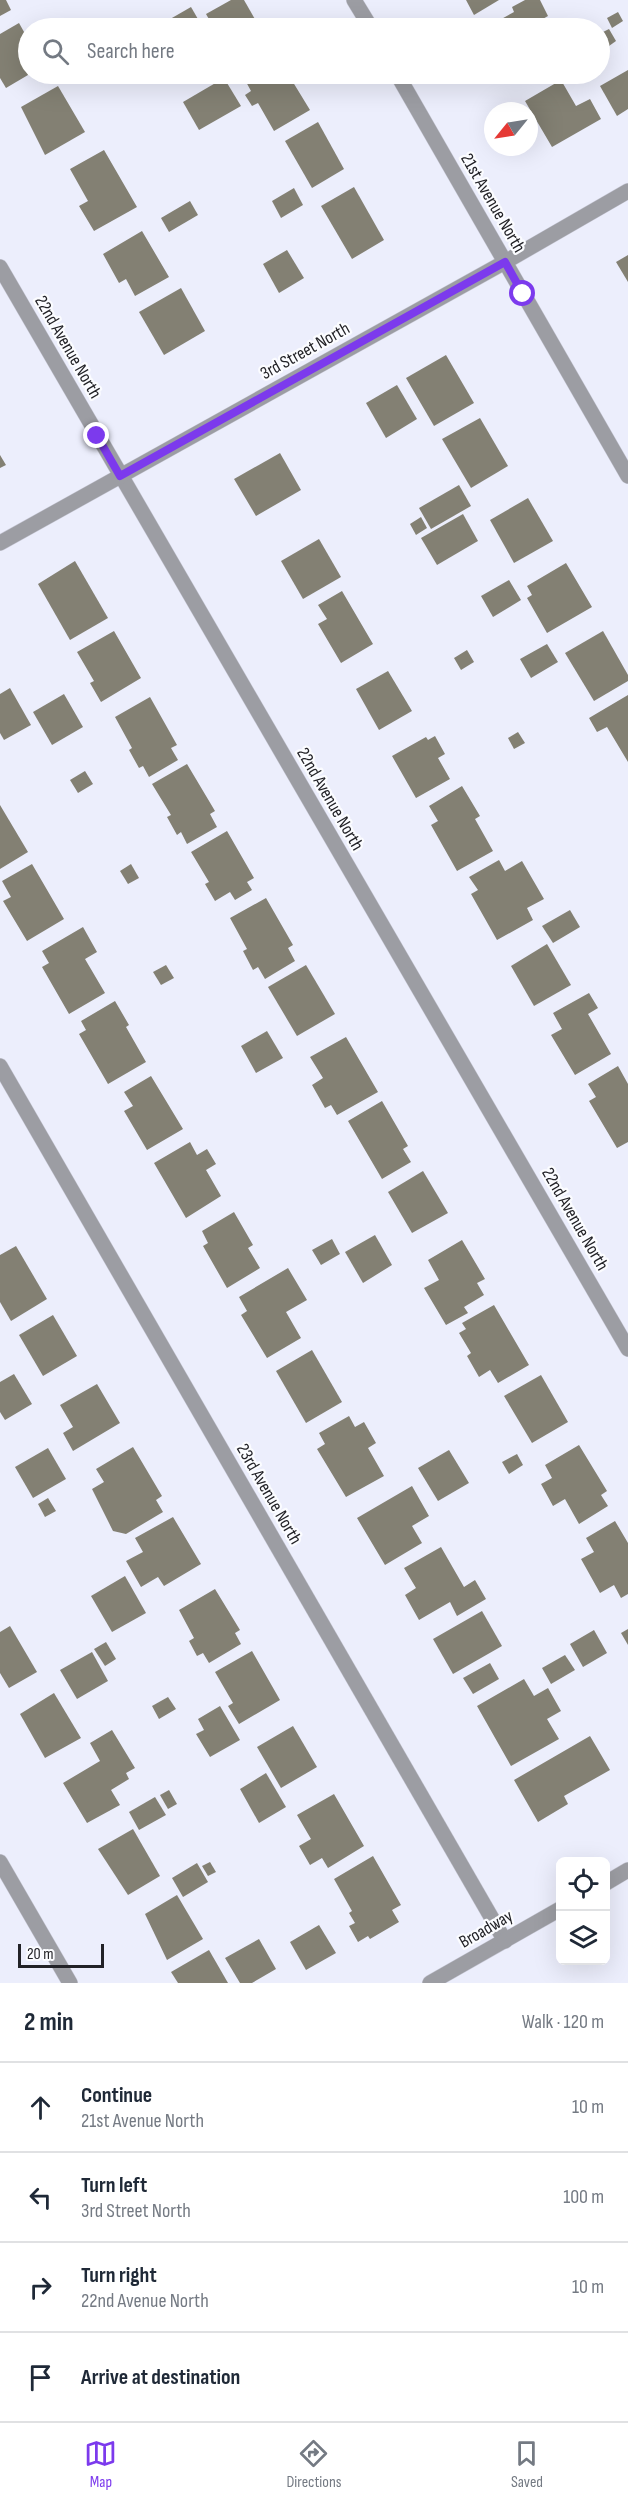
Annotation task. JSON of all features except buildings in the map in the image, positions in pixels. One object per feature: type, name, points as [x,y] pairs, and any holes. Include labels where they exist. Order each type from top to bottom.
[{"type":"street","points":[[354,0],[364,18]]},
{"type":"street","name":"21st Avenue North","points":[[402,84],[628,476]]},
{"type":"street","name":"3rd Street North","points":[[0,543],[628,191]]},
{"type":"street","name":"22nd Avenue North","points":[[0,267],[628,1349]]},
{"type":"street","name":"23rd Avenue North","points":[[0,1066],[504,1941]]},
{"type":"street","points":[[0,1862],[70,1983]]},
{"type":"street","points":[[610,1881],[628,1870]]},
{"type":"street","name":"Broadway","points":[[430,1983],[557,1911]]},
{"type":"route","points":[[97,436],[120,476],[505,262],[523,294]]}]
